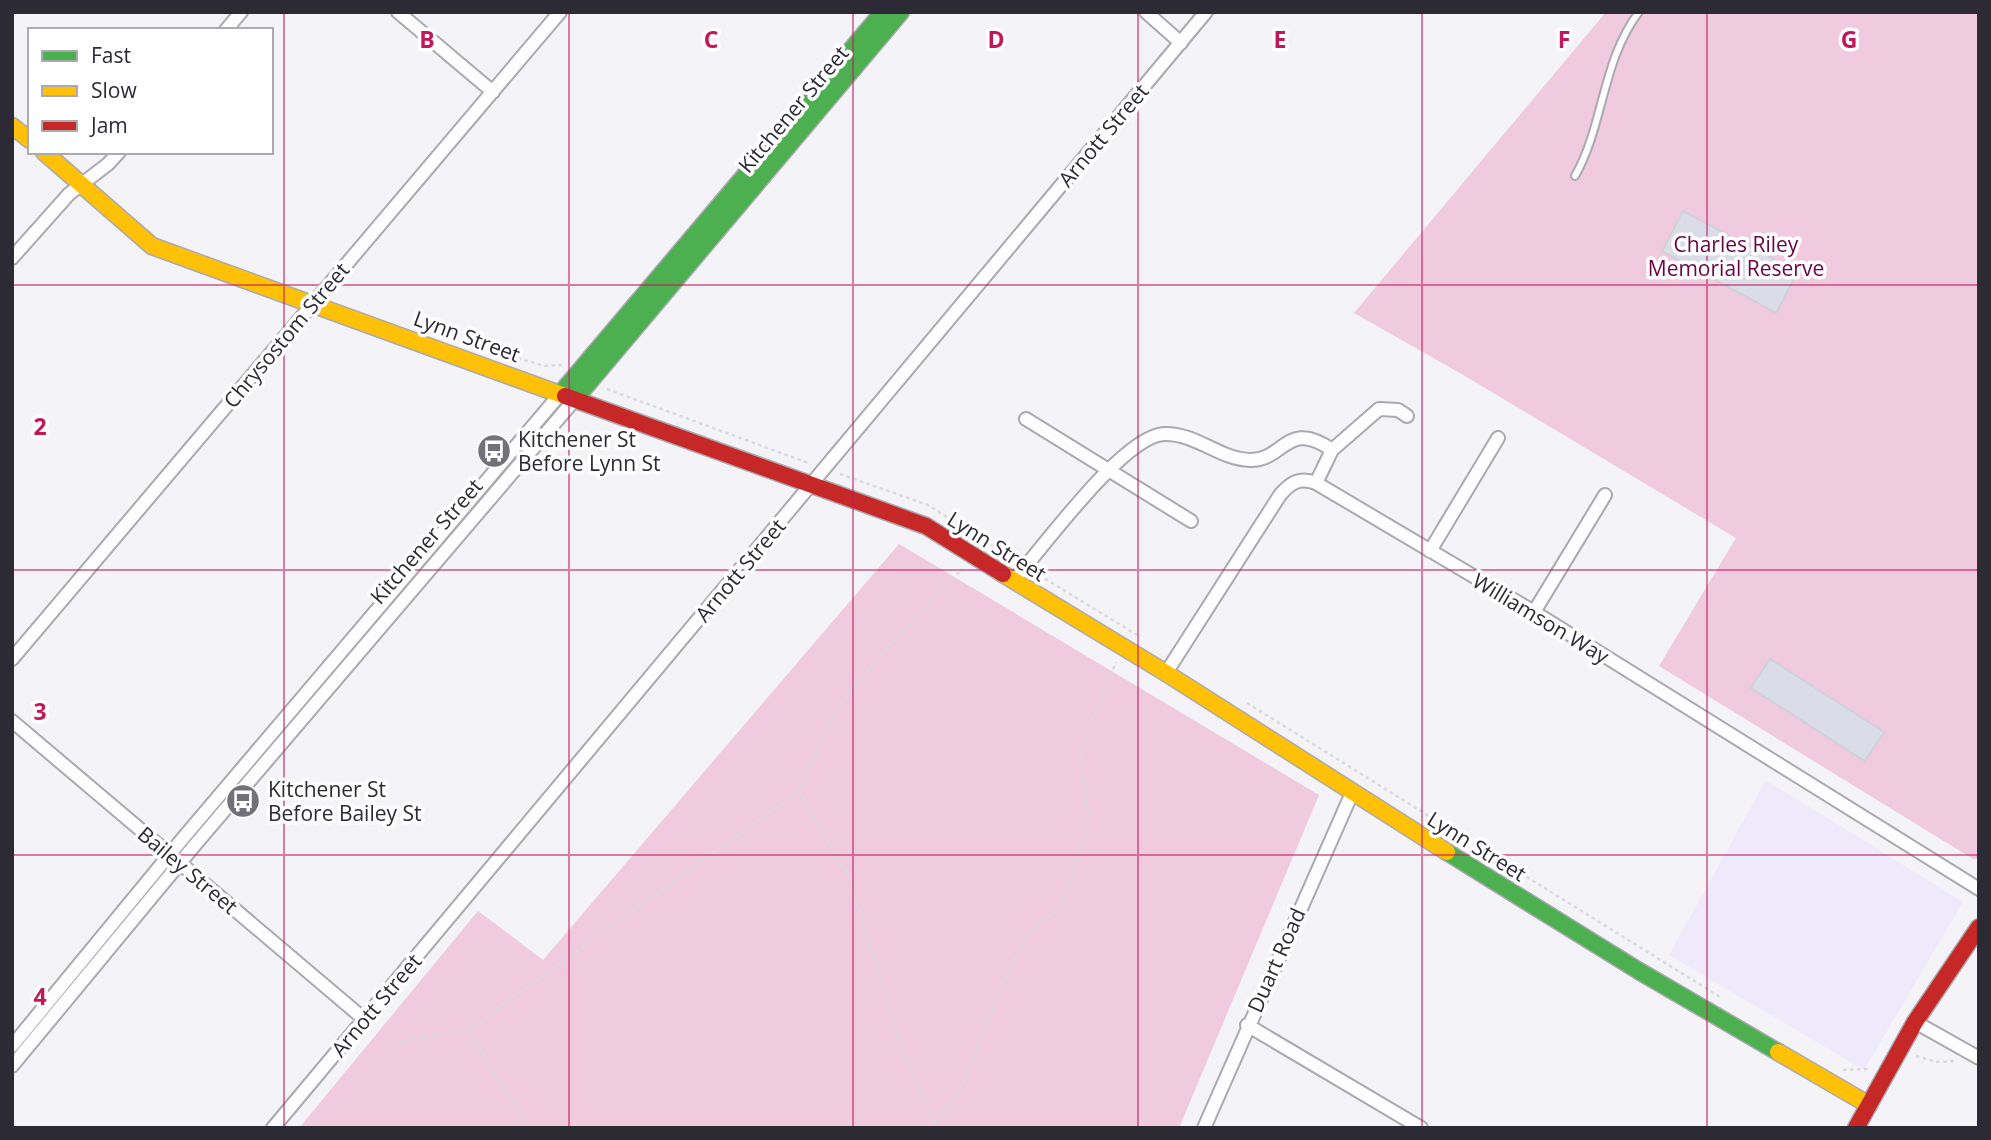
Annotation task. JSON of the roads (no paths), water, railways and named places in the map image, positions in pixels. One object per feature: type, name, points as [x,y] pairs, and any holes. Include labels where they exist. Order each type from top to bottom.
[{"type":"street","points":[[228,28],[241,12]]},
{"type":"street","points":[[398,12],[494,92]]},
{"type":"street","name":"Chrysostom Street","points":[[12,659],[561,12]]},
{"type":"street","name":"Kitchener Street","points":[[12,1066],[883,12]]},
{"type":"street","name":"Kitchener Street","points":[[12,1046],[169,854],[901,12]]},
{"type":"street","points":[[1146,12],[1181,43]]},
{"type":"street","name":"Arnott Street","points":[[273,1128],[1206,12]]},
{"type":"street","points":[[12,126],[28,139]]},
{"type":"street","name":"Lynn Street","points":[[46,154],[152,246],[314,302],[926,526],[1166,673],[1352,793],[1639,971],[1869,1105]]},
{"type":"street","points":[[12,258],[69,194],[116,154]]},
{"type":"street","points":[[1166,673],[1280,495],[1297,481],[1316,483],[1332,450],[1379,409],[1398,410],[1407,416]]},
{"type":"street","points":[[1026,419],[1191,521]]},
{"type":"street","points":[[1013,581],[1109,469],[1136,444],[1162,434],[1195,439],[1238,458],[1252,461],[1295,439],[1309,438],[1332,450]]},
{"type":"street","points":[[1430,551],[1498,438]]},
{"type":"street","name":"Williamson Way","points":[[1316,483],[1534,612],[1979,889]]},
{"type":"street","points":[[1534,612],[1605,495]]},
{"type":"street","name":"Bailey Street","points":[[12,721],[364,1019]]},
{"type":"street","name":"Duart Road","points":[[1205,1128],[1247,1025],[1352,793]]},
{"type":"street","points":[[1856,1128],[1914,1022],[1979,927]]},
{"type":"street","points":[[1914,1022],[1979,1058]]},
{"type":"street","points":[[1247,1025],[1421,1128]]},
{"type":"lane","points":[[1575,176],[1590,141],[1612,64],[1639,12]]},
{"type":"place","name":"Kitchener St Before Lynn St","points":[[494,451]]},
{"type":"place","name":"Kitchener St Before Bailey St","points":[[243,801]]},
{"type":"park label","name":"Charles Riley Memorial Reserve","points":[[1736,256]]}]
